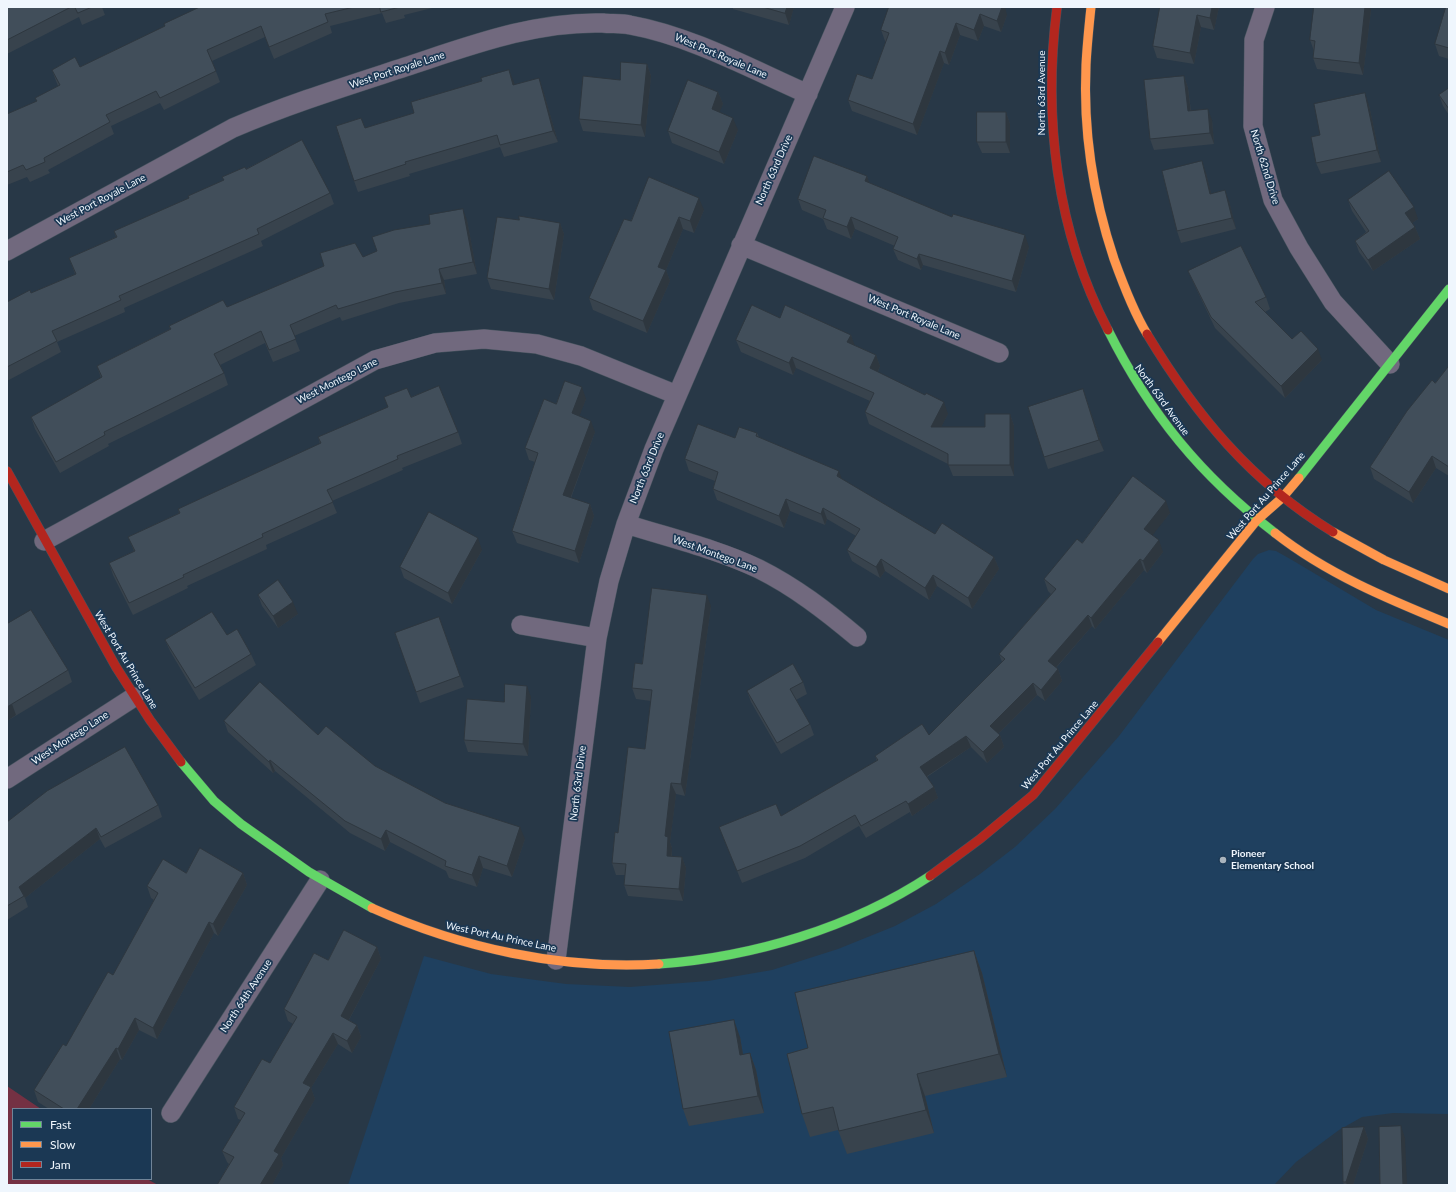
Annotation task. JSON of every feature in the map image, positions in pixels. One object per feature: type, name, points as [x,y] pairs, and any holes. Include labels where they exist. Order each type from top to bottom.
[{"type":"street","name":"North 63rd Drive","points":[[556,960],[597,638],[609,581],[626,524],[642,476],[741,244],[845,7]]},
{"type":"street","name":"North 63rd Avenue","points":[[1057,7],[1051,68],[1053,140],[1059,186],[1070,233],[1088,285],[1112,343],[1132,380],[1162,421],[1197,464],[1257,520],[1288,545],[1329,570],[1369,586],[1449,624]]},
{"type":"street","points":[[1091,7],[1084,75],[1084,105],[1087,147],[1093,188],[1117,271],[1150,341],[1170,374],[1198,410],[1249,469],[1282,498],[1383,563],[1449,589]]},
{"type":"street","name":"North 62nd Drive","points":[[1265,7],[1254,40],[1253,126],[1273,200],[1298,248],[1333,302],[1390,364]]},
{"type":"street","name":"West Port Royale Lane","points":[[7,251],[233,128],[297,102],[496,38],[545,27],[584,23],[628,24],[670,34],[808,94]]},
{"type":"street","name":"West Port Royale Lane","points":[[741,244],[999,353]]},
{"type":"street","name":"West Port Au Prince Lane","points":[[7,471],[44,541],[134,697],[176,756],[214,801],[269,844],[320,880],[345,894],[435,933],[532,957],[602,965],[672,963],[730,955],[783,942],[828,927],[887,901],[946,865],[996,828],[1033,795],[1257,520],[1282,498],[1449,289]]},
{"type":"street","name":"West Montego Lane","points":[[44,541],[375,360],[435,343],[484,339],[537,344],[581,356],[677,395]]},
{"type":"street","name":"West Montego Lane","points":[[626,524],[717,553],[758,569],[792,588],[826,611],[857,637]]},
{"type":"street","points":[[521,625],[597,638]]},
{"type":"street","name":"West Montego Lane","points":[[7,779],[134,697]]},
{"type":"street","name":"North 64th Avenue","points":[[171,1113],[320,880]]},
{"type":"shaded area","name":"Pioneer Elementary School","points":[[1269,550],[1276,551],[1376,610],[1449,640],[1449,1114],[1393,1113],[1362,1117],[1339,1130],[1296,1162],[1274,1185],[348,1185],[424,956],[491,974],[566,984],[630,987],[708,981],[772,970],[838,949],[895,926],[936,904],[980,874],[1015,847],[1055,809],[1119,736],[1253,559],[1258,554]]},
{"type":"shaded area","points":[[7,1086],[40,1108],[12,1108],[12,1180],[149,1180],[158,1185],[7,1185]]},
{"type":"building","points":[[7,7],[71,7],[7,40]]},
{"type":"building","points":[[75,7],[92,7],[78,13]]},
{"type":"building","points":[[200,7],[354,7],[325,14],[328,22],[269,47],[261,26],[207,50],[216,71],[160,98],[156,91],[106,115],[110,122],[44,158],[45,162],[26,170],[23,165],[7,172],[7,114],[37,101],[35,98],[60,85],[52,70],[75,57],[80,67],[165,26],[164,24]]},
{"type":"building","points":[[380,7],[400,7],[381,12]]},
{"type":"building","points":[[763,7],[787,7],[785,13]]},
{"type":"building","points":[[889,7],[1002,7],[997,21],[980,14],[974,30],[956,23],[945,53],[940,51],[913,124],[848,100],[857,74],[872,79],[889,33],[881,30]]},
{"type":"building","points":[[1160,7],[1212,7],[1210,18],[1197,15],[1190,53],[1153,46]]},
{"type":"building","points":[[1314,7],[1365,7],[1359,63],[1313,58],[1315,41],[1310,40]]},
{"type":"building","points":[[1446,7],[1449,7],[1449,48],[1435,44]]},
{"type":"building","points":[[621,62],[647,64],[641,125],[579,119],[583,76],[620,80]]},
{"type":"building","points":[[509,70],[513,85],[539,78],[553,131],[500,145],[497,135],[405,162],[406,164],[354,181],[336,126],[361,118],[365,128],[414,113],[411,102],[482,81],[481,78]]},
{"type":"building","points":[[1184,76],[1188,111],[1208,109],[1210,133],[1150,139],[1144,80]]},
{"type":"building","points":[[688,80],[718,92],[712,109],[733,118],[719,152],[668,131]]},
{"type":"building","points":[[1449,88],[1449,109],[1439,95]]},
{"type":"building","points":[[1365,93],[1377,150],[1316,163],[1311,137],[1320,135],[1314,104]]},
{"type":"building","points":[[977,112],[1006,112],[1006,142],[977,142]]},
{"type":"building","points":[[302,140],[330,193],[257,229],[259,234],[119,296],[121,300],[52,331],[57,341],[7,367],[7,302],[30,290],[31,293],[76,274],[69,258],[117,237],[114,231],[189,198],[188,196],[224,180],[222,177],[245,167],[246,169]]},
{"type":"building","points":[[814,156],[867,176],[865,181],[952,217],[953,214],[1025,235],[1012,281],[919,254],[917,259],[893,249],[898,237],[851,217],[847,227],[823,218],[826,210],[798,199]]},
{"type":"building","points":[[1202,161],[1210,194],[1225,190],[1232,218],[1177,231],[1162,171]]},
{"type":"building","points":[[1389,171],[1414,207],[1405,213],[1415,227],[1368,260],[1355,241],[1369,231],[1348,200]]},
{"type":"building","points":[[649,177],[699,198],[690,221],[679,217],[658,267],[666,270],[643,321],[589,298],[624,219],[631,221]]},
{"type":"building","points":[[463,209],[473,262],[439,269],[442,283],[395,292],[338,309],[336,305],[290,325],[296,339],[269,350],[261,331],[214,354],[224,373],[104,432],[105,435],[56,462],[31,417],[102,377],[97,366],[171,329],[169,326],[223,300],[227,307],[324,266],[320,253],[355,243],[363,257],[377,251],[372,237],[394,230],[430,224],[429,215]]},
{"type":"building","points":[[519,216],[560,223],[549,289],[487,278],[497,217],[519,220]]},
{"type":"building","points":[[1241,246],[1266,297],[1255,302],[1292,339],[1301,331],[1318,349],[1281,386],[1211,317],[1188,271]]},
{"type":"building","points":[[752,305],[780,318],[785,305],[851,335],[847,342],[876,355],[870,368],[925,395],[926,393],[944,402],[931,427],[985,427],[985,414],[1010,414],[1010,465],[948,465],[948,454],[865,412],[874,393],[792,357],[789,363],[736,340]]},
{"type":"building","points":[[1449,366],[1449,467],[1432,456],[1409,492],[1370,467],[1407,411],[1432,380],[1435,383]]},
{"type":"building","points":[[565,381],[582,387],[572,413],[591,421],[563,495],[590,504],[575,551],[512,531],[538,453],[525,448],[544,399],[556,404]]},
{"type":"building","points":[[439,386],[458,432],[397,456],[398,459],[327,490],[333,502],[262,534],[263,537],[183,575],[184,577],[129,603],[109,563],[135,551],[128,537],[180,513],[178,509],[321,443],[318,437],[388,407],[384,397],[407,388],[411,397]]},
{"type":"building","points":[[1083,389],[1099,440],[1044,457],[1028,407]]},
{"type":"building","points":[[698,424],[735,438],[739,427],[757,433],[756,436],[839,471],[837,476],[935,534],[942,523],[994,557],[968,598],[933,575],[925,588],[881,559],[876,567],[847,550],[860,529],[823,508],[821,514],[786,499],[779,516],[713,489],[718,472],[685,459]]},
{"type":"building","points":[[1133,476],[1166,501],[1144,529],[1159,540],[1143,561],[1140,559],[1091,618],[1088,615],[1048,661],[1058,669],[1041,690],[1033,683],[990,726],[1000,735],[983,752],[966,736],[920,767],[934,787],[908,804],[906,801],[861,826],[855,815],[800,846],[737,871],[719,827],[776,804],[781,816],[878,760],[875,756],[922,724],[929,735],[1005,659],[999,654],[1056,589],[1044,579],[1077,539],[1082,543]]},
{"type":"building","points":[[429,512],[478,538],[448,593],[400,567]]},
{"type":"building","points":[[278,580],[293,602],[273,616],[258,595]]},
{"type":"building","points":[[652,588],[707,595],[681,784],[671,783],[665,836],[668,837],[667,856],[682,857],[679,889],[624,885],[626,864],[612,863],[615,832],[618,833],[628,747],[645,749],[652,690],[632,688],[635,663],[642,664]]},
{"type":"building","points":[[31,610],[68,670],[7,707],[7,624]]},
{"type":"building","points":[[212,612],[227,635],[237,629],[251,654],[195,688],[165,640]]},
{"type":"building","points":[[439,617],[460,676],[416,692],[395,633]]},
{"type":"building","points":[[793,664],[803,682],[790,689],[810,724],[777,743],[747,691]]},
{"type":"building","points":[[260,682],[318,735],[326,726],[375,766],[445,803],[520,827],[507,866],[479,856],[472,875],[445,866],[446,861],[386,830],[381,839],[345,821],[270,760],[269,762],[224,721]]},
{"type":"building","points":[[505,684],[527,686],[523,744],[464,740],[467,699],[504,702]]},
{"type":"building","points":[[125,747],[158,805],[101,837],[96,828],[19,887],[24,896],[7,906],[7,822],[47,791]]},
{"type":"building","points":[[200,848],[243,873],[213,924],[209,922],[153,1028],[135,1018],[118,1049],[116,1048],[78,1108],[62,1108],[34,1090],[63,1044],[66,1046],[108,972],[113,975],[158,893],[147,886],[163,859],[186,873]]},
{"type":"building","points":[[344,930],[377,947],[341,1016],[357,1025],[347,1041],[333,1033],[303,1083],[311,1087],[274,1151],[279,1154],[260,1185],[217,1185],[234,1157],[222,1151],[245,1113],[234,1107],[262,1059],[270,1063],[297,1017],[284,1009],[314,953],[328,960]]},
{"type":"building","points":[[974,951],[999,1054],[917,1074],[926,1110],[839,1131],[833,1107],[802,1114],[787,1054],[808,1048],[795,993]]},
{"type":"building","points":[[734,1020],[740,1055],[750,1053],[758,1096],[683,1109],[669,1032]]},
{"type":"building","points":[[1401,1126],[1403,1185],[1380,1185],[1379,1127]]},
{"type":"building","points":[[1364,1127],[1346,1182],[1343,1182],[1342,1128]]},
{"type":"traffic: fast","points":[[1299,478],[1449,289]]},
{"type":"traffic: fast","points":[[1108,330],[1141,389],[1180,442],[1224,489],[1275,533]]},
{"type":"traffic: fast","points":[[181,762],[214,801],[241,824],[309,872],[372,908]]},
{"type":"traffic: fast","points":[[659,964],[730,955],[800,937],[868,911],[930,876]]},
{"type":"traffic: slow","points":[[1091,7],[1086,58],[1085,90],[1088,139],[1095,187],[1100,211],[1114,259],[1133,307],[1147,334]]},
{"type":"traffic: slow","points":[[1158,642],[1257,520],[1282,498],[1299,478]]},
{"type":"traffic: slow","points":[[1333,532],[1384,560],[1449,589]]},
{"type":"traffic: slow","points":[[1275,533],[1295,548],[1337,573],[1381,595],[1449,624]]},
{"type":"traffic: slow","points":[[372,908],[441,934],[476,945],[512,953],[585,963],[622,965],[659,964]]},
{"type":"traffic: jam","points":[[1057,7],[1053,48],[1052,90],[1053,131],[1058,173],[1065,213],[1076,253],[1090,292],[1108,330]]},
{"type":"traffic: jam","points":[[1147,334],[1185,392],[1228,445],[1251,469],[1276,491],[1303,512],[1333,532]]},
{"type":"traffic: jam","points":[[7,471],[116,667],[150,720],[181,762]]},
{"type":"traffic: jam","points":[[930,876],[980,839],[1033,795],[1158,642]]},
{"type":"place","name":"Pioneer Elementary School","points":[[1223,860]]}]
